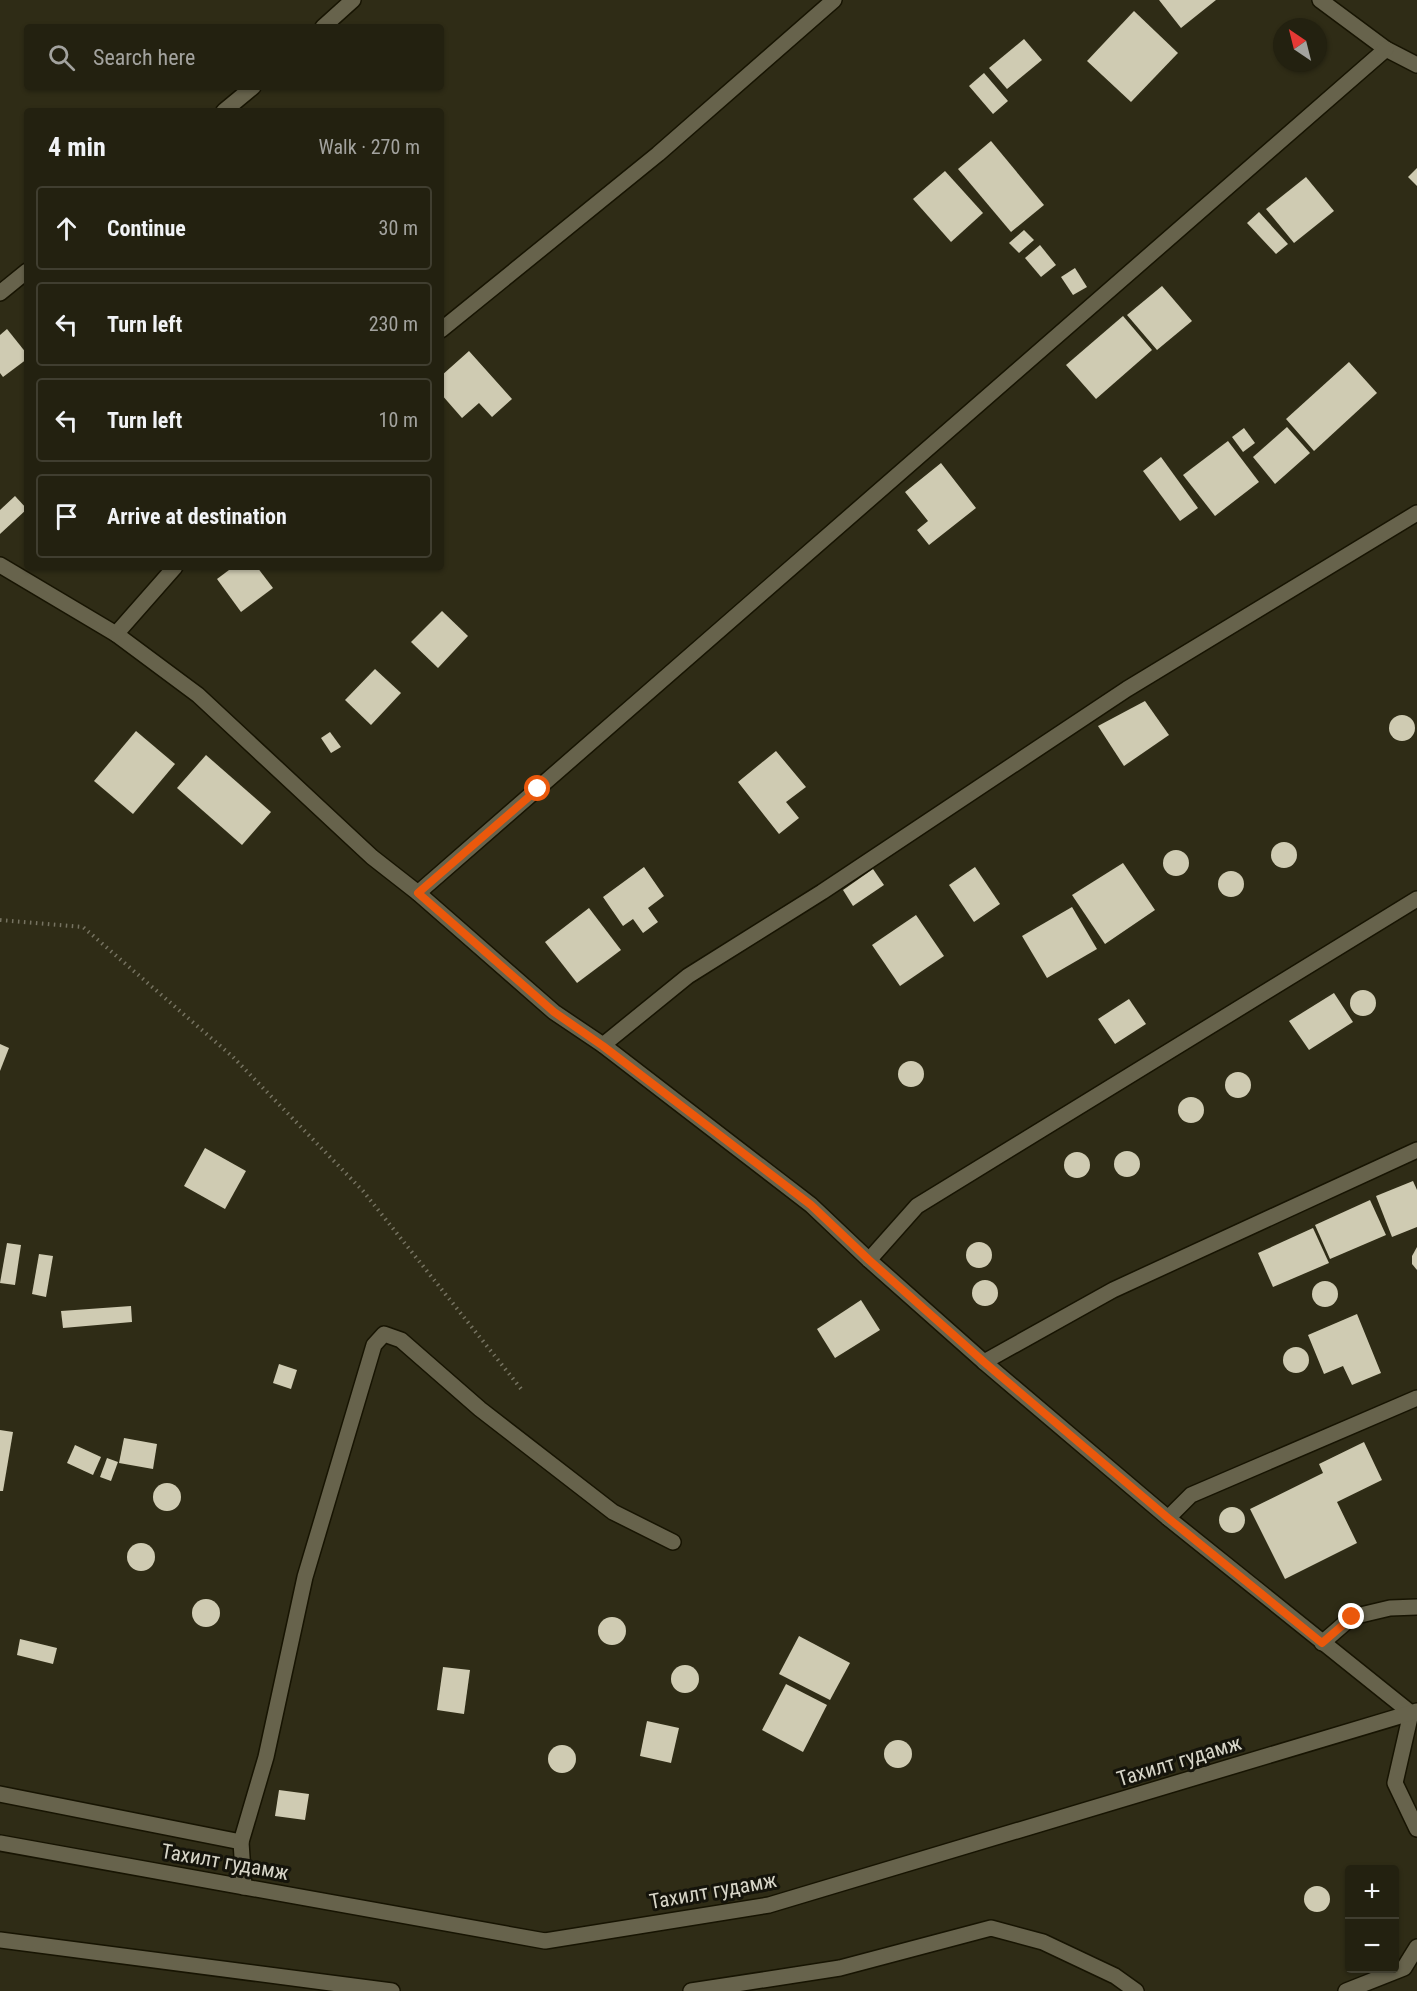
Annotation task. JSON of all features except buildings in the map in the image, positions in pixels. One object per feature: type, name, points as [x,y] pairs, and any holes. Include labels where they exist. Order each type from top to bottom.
[{"type":"street","points":[[326,24],[353,0]]},
{"type":"street","points":[[444,328],[657,154],[834,0]]},
{"type":"street","points":[[1320,0],[1386,49],[1417,64]]},
{"type":"street","points":[[418,893],[1386,49]]},
{"type":"street","points":[[228,108],[249,90]]},
{"type":"street","points":[[0,293],[24,273]]},
{"type":"street","points":[[603,1046],[688,976],[832,886],[1127,688],[1417,513]]},
{"type":"street","points":[[0,565],[116,634],[198,695],[372,857],[418,893],[554,1012],[603,1046],[811,1205],[984,1362],[1168,1518],[1322,1643],[1414,1712],[1395,1783],[1417,1829]]},
{"type":"street","points":[[116,634],[172,570]]},
{"type":"street","points":[[869,1260],[917,1206],[1417,899]]},
{"type":"street","points":[[984,1362],[1113,1290],[1417,1150]]},
{"type":"street","points":[[244,1887],[241,1842],[266,1757],[305,1577],[374,1345],[384,1334],[401,1340],[480,1409],[613,1512],[673,1542]]},
{"type":"street","points":[[1168,1518],[1191,1495],[1417,1398]]},
{"type":"street","points":[[1322,1643],[1352,1617],[1390,1608],[1417,1608]]},
{"type":"street","name":"Тахилт гудамж","points":[[0,1843],[545,1941],[769,1905],[1414,1712]]},
{"type":"street","points":[[0,1794],[241,1842]]},
{"type":"street","points":[[691,1991],[840,1968],[991,1928],[1043,1942],[1115,1977],[1136,1991]]},
{"type":"street","points":[[0,1940],[392,1991]]},
{"type":"street","points":[[1346,1991],[1404,1968],[1417,1947]]},
{"type":"path","points":[[0,920],[83,927],[233,1057],[363,1191],[522,1390]]},
{"type":"route","points":[[538,789],[418,893],[554,1012],[603,1046],[811,1205],[984,1362],[1168,1518],[1322,1643],[1352,1617]]}]
